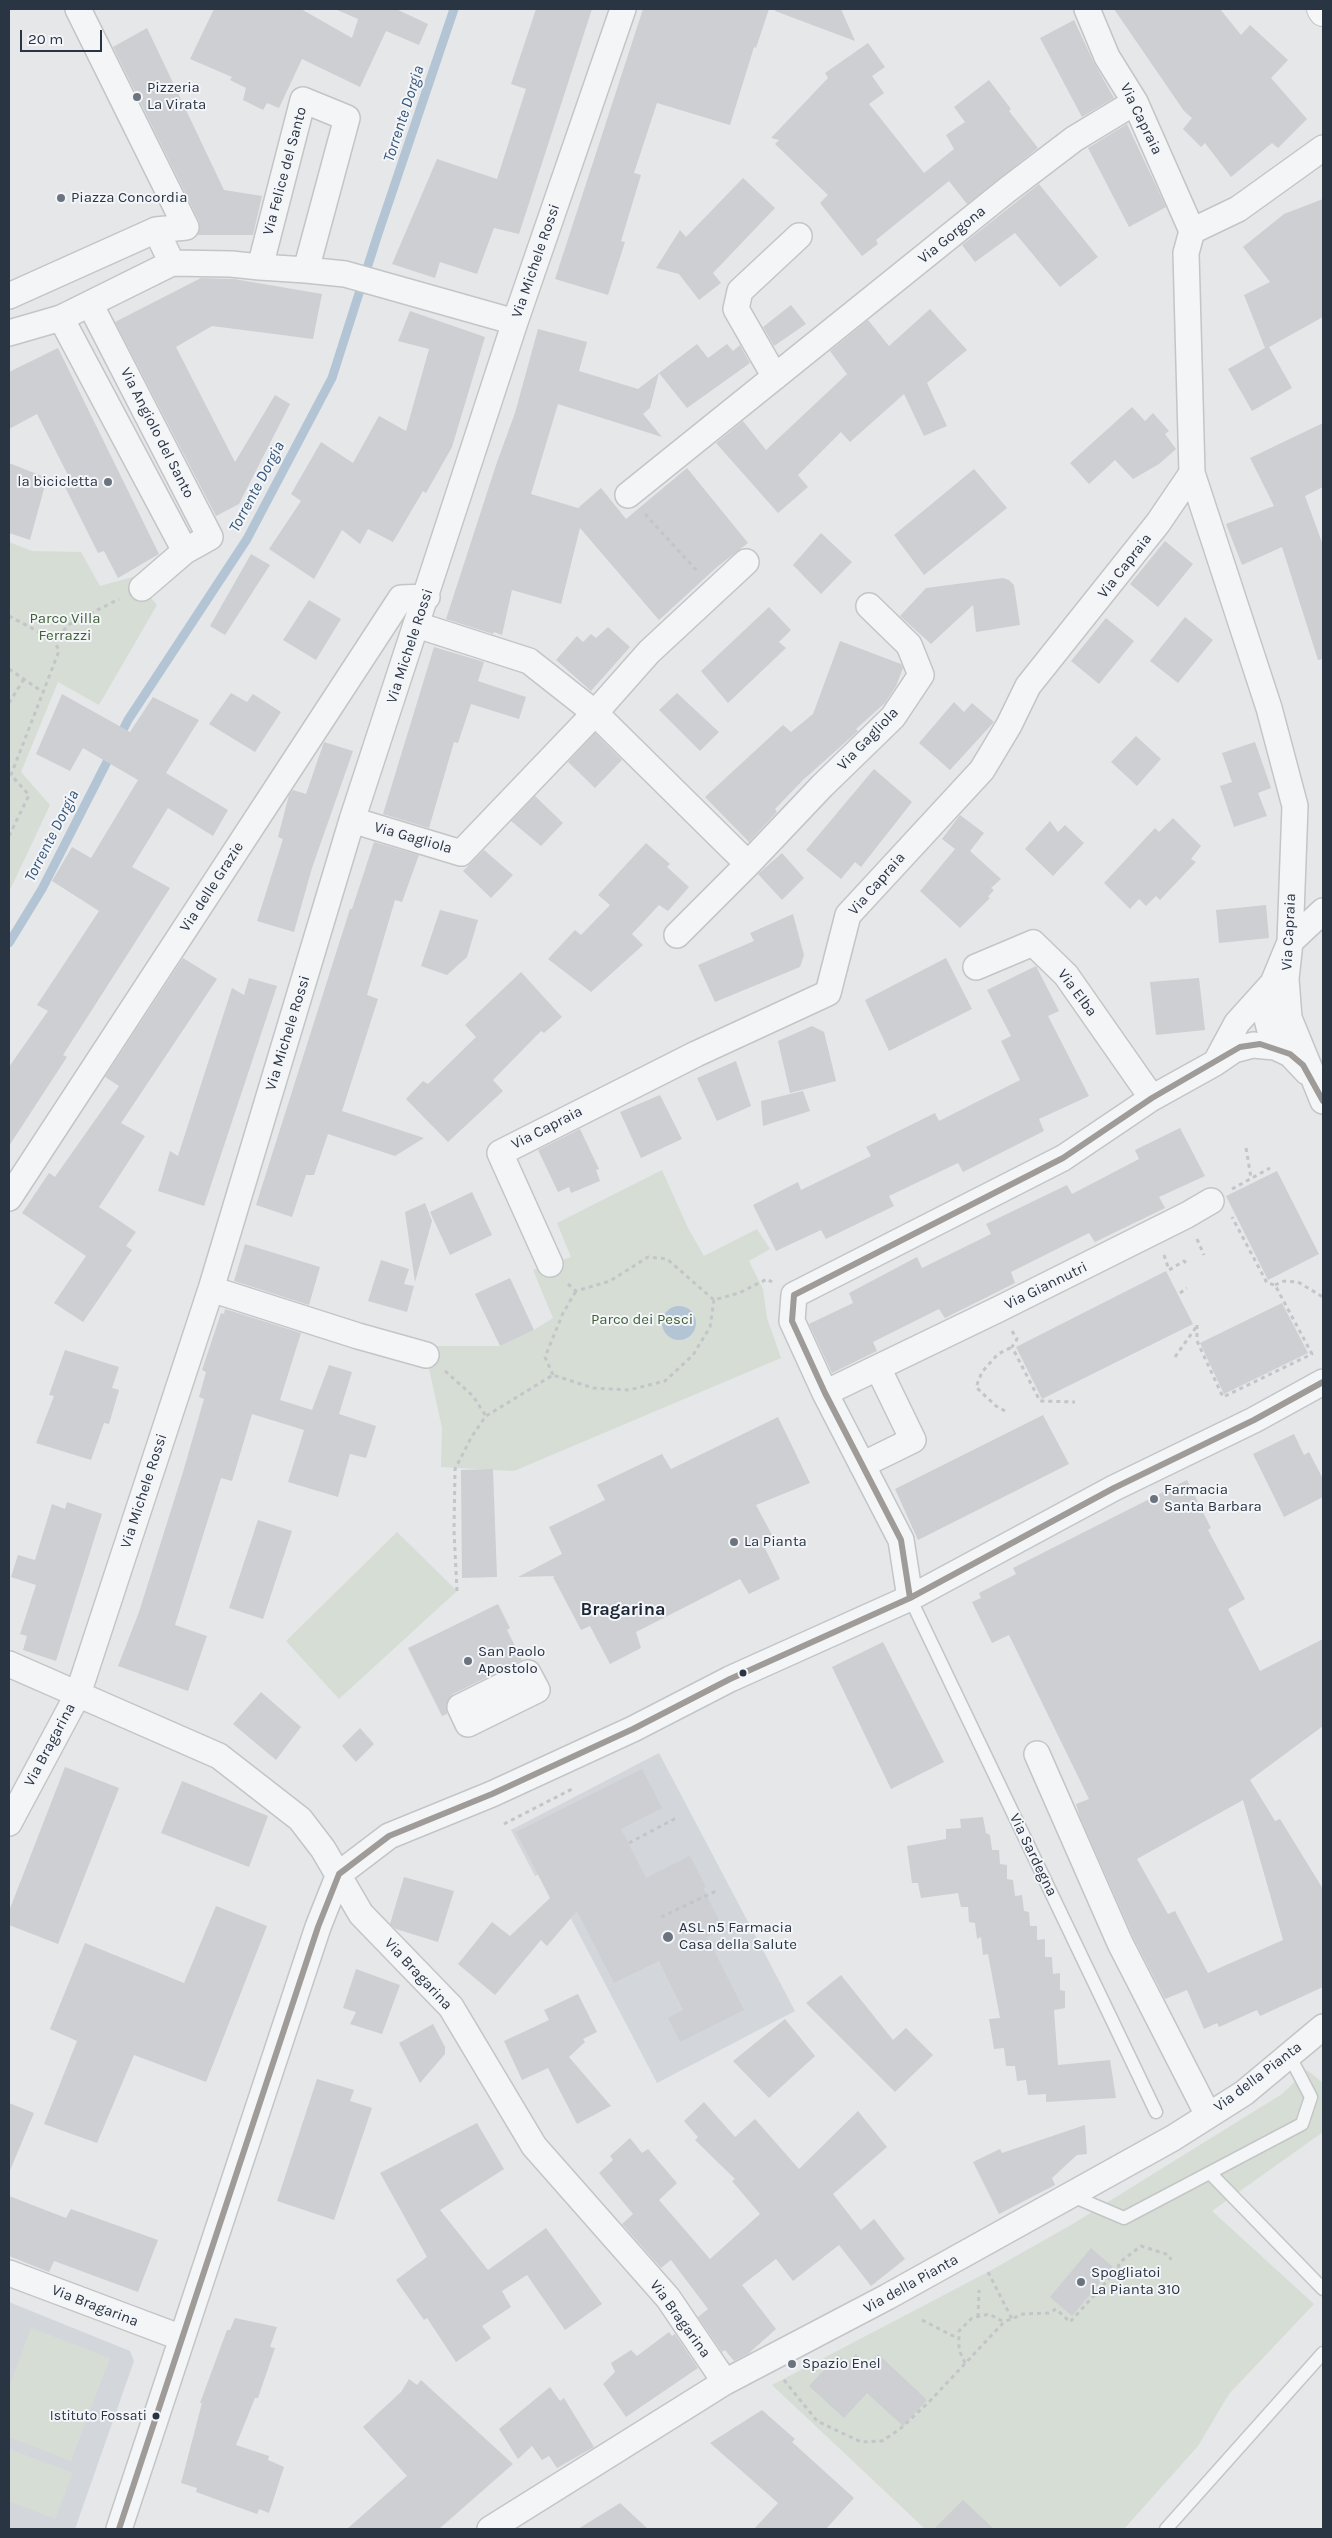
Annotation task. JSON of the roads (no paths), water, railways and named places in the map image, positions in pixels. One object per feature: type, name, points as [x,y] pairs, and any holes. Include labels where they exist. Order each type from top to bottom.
[{"type":"street","points":[[9,296],[156,230],[186,227],[78,9]]},
{"type":"street","name":"Via Michele Rossi","points":[[78,1694],[210,1289],[352,820],[514,322],[624,9]]},
{"type":"street","name":"Via Capraia","points":[[1087,9],[1107,57],[1135,102],[1192,231],[1186,253],[1192,473],[1269,708],[1294,806],[1290,942],[1286,979],[1289,1018],[1321,1096]]},
{"type":"street","name":"Via Felice del Santo","points":[[260,267],[304,100],[347,118],[306,270]]},
{"type":"street","name":"Via Gorgona","points":[[628,495],[1029,173],[1074,139],[1135,102]]},
{"type":"street","points":[[1192,231],[1238,209],[1323,148]]},
{"type":"street","points":[[156,230],[172,263]]},
{"type":"street","points":[[775,377],[736,309],[740,291],[799,236]]},
{"type":"street","points":[[9,333],[61,318],[172,263],[260,267],[345,274],[514,322]]},
{"type":"street","name":"Via Angiolo del Santo","points":[[90,304],[210,536],[185,550],[142,588]]},
{"type":"street","name":"Via Angiolo del Santo","points":[[61,318],[185,550]]},
{"type":"street","name":"Via Capraia","points":[[550,1264],[500,1153],[696,1054],[828,993],[848,915],[982,770],[1009,725],[1028,686],[1158,523],[1192,473]]},
{"type":"street","name":"Via Gagliola","points":[[352,820],[461,852],[595,713],[649,652],[746,562]]},
{"type":"street","name":"Via delle Grazie","points":[[9,1198],[401,598],[426,597]]},
{"type":"street","name":"Via Gagliola","points":[[677,935],[822,786],[893,717],[922,675],[909,645],[869,606]]},
{"type":"street","points":[[417,625],[529,661],[595,713],[748,864]]},
{"type":"street","points":[[1215,1063],[1237,1023],[1262,998],[1273,983],[1290,942],[1323,911]]},
{"type":"street","name":"Via Elba","points":[[976,968],[1033,943],[1066,974],[1152,1098]]},
{"type":"street","points":[[1262,998],[1269,1026],[1280,1049]]},
{"type":"street","points":[[910,1598],[901,1540],[825,1392],[792,1321],[794,1295],[1063,1158],[1152,1098],[1215,1063],[1228,1052],[1249,1045],[1260,1044],[1280,1049],[1303,1065],[1321,1096]]},
{"type":"street","name":"Via Giannutri","points":[[825,1392],[878,1368],[1157,1230],[1216,1198]]},
{"type":"street","points":[[210,1289],[426,1355]]},
{"type":"street","points":[[862,1465],[913,1440],[878,1368]]},
{"type":"street","points":[[119,2529],[318,1927],[339,1874],[389,1836],[564,1762],[730,1679],[910,1598],[1114,1488],[1254,1420],[1323,1382]]},
{"type":"street","name":"Via Bragarina","points":[[9,1664],[219,1756],[300,1819],[339,1874],[361,1914],[451,2008],[534,2146],[668,2298],[725,2382]]},
{"type":"street","name":"Via Bragarina","points":[[9,1823],[78,1694]]},
{"type":"street","points":[[1037,1754],[1120,1943],[1208,2115]]},
{"type":"street","name":"Via della Pianta","points":[[490,2529],[725,2382],[1174,2138],[1244,2092],[1323,2027]]},
{"type":"street","name":"Via Bragarina","points":[[9,2273],[182,2338]]},
{"type":"lane","name":"Via Sardegna","points":[[910,1598],[1156,2112]]},
{"type":"lane","points":[[1070,2195],[1124,2218],[1302,2124],[1311,2097],[1289,2055]]},
{"type":"lane","points":[[1210,2172],[1323,2289]]},
{"type":"lane","points":[[1166,2529],[1323,2355]]},
{"type":"water","points":[[679,1306],[686,1307],[691,1311],[695,1316],[695,1330],[691,1335],[686,1339],[679,1340],[672,1339],[667,1335],[663,1330],[662,1323],[663,1316],[667,1311],[672,1307]]},
{"type":"waterway","name":"Torrente Dorgia","points":[[119,738],[128,720],[247,539],[332,378],[377,237],[454,9]]},
{"type":"waterway","name":"Torrente Dorgia","points":[[9,943],[42,889],[112,752]]},
{"type":"place","name":"Pizzeria La Virata","points":[[137,97]]},
{"type":"place","name":"Piazza Concordia","points":[[61,198]]},
{"type":"place","name":"la bicicletta","points":[[108,482]]},
{"type":"place","name":"Farmacia Santa Barbara","points":[[1154,1499]]},
{"type":"place","name":"La Pianta","points":[[734,1542]]},
{"type":"place","name":"San Paolo Apostolo","points":[[468,1661]]},
{"type":"place","name":"ASL n5 Farmacia Casa della Salute","points":[[668,1937]]},
{"type":"place","name":"Spogliatoi La Pianta 310","points":[[1081,2282]]},
{"type":"place","name":"Spazio Enel","points":[[792,2364]]},
{"type":"place","name":"Istituto Fossati","points":[[156,2416]]},
{"type":"district","name":"Bragarina","points":[[623,1610]]},
{"type":"park label","name":"Parco Villa Ferrazzi","points":[[65,628]]},
{"type":"park label","name":"Parco dei Pesci","points":[[642,1320]]}]
